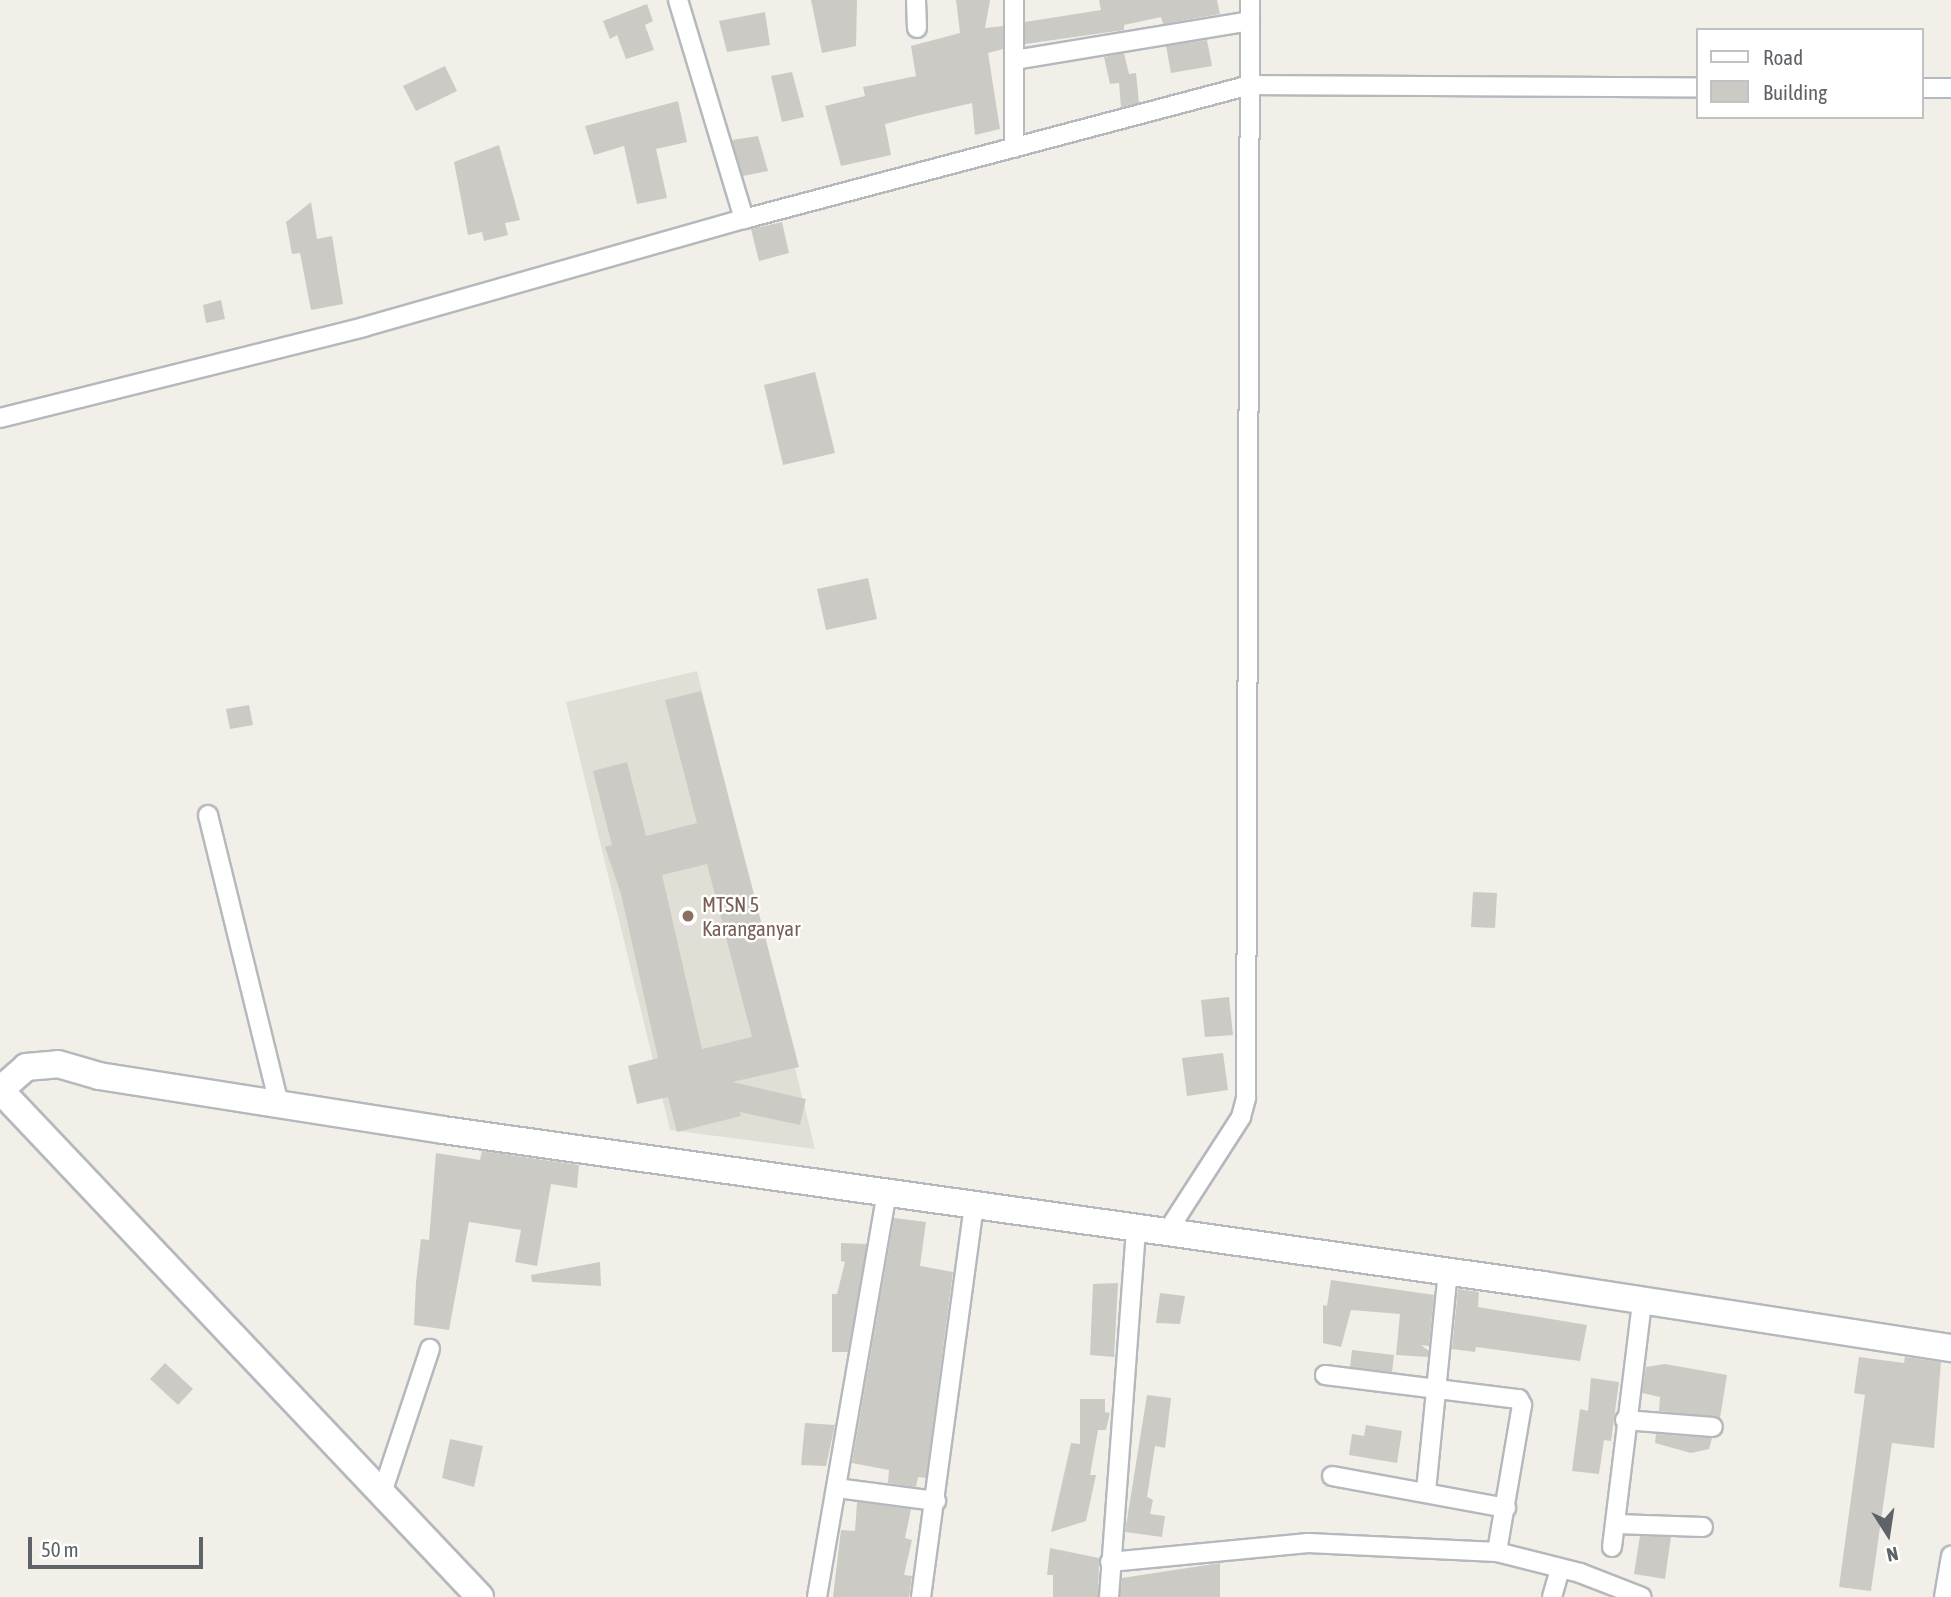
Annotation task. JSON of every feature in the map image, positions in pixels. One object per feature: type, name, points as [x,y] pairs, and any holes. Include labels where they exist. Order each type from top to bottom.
[{"type":"main road","points":[[480,1597],[0,1090],[26,1067],[42,1062],[279,1104],[1448,1272],[1951,1348]]},
{"type":"street","points":[[678,0],[744,219]]},
{"type":"street","points":[[916,0],[917,28]]},
{"type":"street","points":[[1014,0],[1014,148]]},
{"type":"street","points":[[1167,1232],[1241,1117],[1246,1098],[1250,0]]},
{"type":"street","points":[[1015,60],[1250,21]]},
{"type":"street","points":[[0,418],[364,327],[744,219],[1250,85],[1696,87]]},
{"type":"street","points":[[1923,88],[1951,88]]},
{"type":"street","points":[[208,815],[279,1104]]},
{"type":"street","points":[[817,1597],[857,1344],[887,1193]]},
{"type":"street","points":[[920,1597],[936,1501],[974,1205]]},
{"type":"street","points":[[1109,1597],[1136,1228]]},
{"type":"street","points":[[1426,1491],[1433,1387],[1448,1272]]},
{"type":"street","points":[[1612,1547],[1625,1420],[1642,1303]]},
{"type":"street","points":[[382,1493],[430,1349]]},
{"type":"street","points":[[1325,1375],[1521,1400],[1497,1552]]},
{"type":"street","points":[[1625,1420],[1713,1427]]},
{"type":"street","points":[[1332,1476],[1426,1491],[1506,1508]]},
{"type":"street","points":[[836,1488],[936,1501]]},
{"type":"street","points":[[1616,1524],[1703,1527]]},
{"type":"street","points":[[1110,1562],[1308,1543],[1497,1552],[1560,1569],[1642,1597]]},
{"type":"street","points":[[1944,1597],[1951,1556]]},
{"type":"street","points":[[1552,1597],[1560,1569]]},
{"type":"shaded area","name":"MTSN 5 Karanganyar","points":[[697,671],[815,1149],[670,1130],[566,702]]},
{"type":"building","points":[[811,0],[857,0],[856,46],[822,53]]},
{"type":"building","points":[[956,0],[990,0],[985,28],[1003,26],[1003,49],[988,53],[1000,129],[975,135],[972,103],[920,115],[885,124],[891,155],[841,166],[825,106],[865,96],[863,87],[916,76],[911,46],[960,33]]},
{"type":"building","points":[[1099,0],[1217,0],[1220,14],[1163,24],[1161,17],[1124,25],[1124,30],[1025,44],[1025,22],[1101,10]]},
{"type":"building","points":[[647,4],[653,21],[645,25],[654,50],[626,59],[617,35],[610,39],[603,21]]},
{"type":"building","points":[[765,12],[770,45],[727,52],[719,21]]},
{"type":"building","points":[[1207,40],[1212,66],[1171,73],[1166,46]]},
{"type":"building","points":[[1124,53],[1129,74],[1136,73],[1139,103],[1121,107],[1119,83],[1110,84],[1104,57]]},
{"type":"building","points":[[445,66],[457,91],[416,111],[403,86]]},
{"type":"building","points":[[792,72],[804,117],[782,122],[771,76]]},
{"type":"building","points":[[678,101],[687,142],[656,149],[667,198],[637,204],[624,146],[594,155],[585,126]]},
{"type":"building","points":[[758,136],[768,171],[743,176],[732,140]]},
{"type":"building","points":[[499,145],[520,220],[505,223],[508,235],[484,241],[482,232],[468,235],[454,162]]},
{"type":"building","points":[[311,202],[317,239],[332,236],[343,304],[311,310],[300,253],[292,254],[286,222]]},
{"type":"building","points":[[782,222],[789,253],[759,261],[751,229]]},
{"type":"building","points":[[221,300],[225,319],[206,323],[203,305]]},
{"type":"building","points":[[815,372],[835,453],[783,465],[764,385]]},
{"type":"building","points":[[868,578],[877,619],[826,630],[817,589]]},
{"type":"building","points":[[701,691],[799,1067],[732,1082],[806,1099],[800,1125],[740,1112],[741,1116],[677,1132],[668,1097],[637,1104],[628,1066],[658,1058],[621,894],[605,847],[612,845],[593,771],[627,762],[646,836],[697,823],[665,700]],"holes":[[[707,864],[752,1037],[702,1049],[662,875]]]},
{"type":"building","points":[[249,705],[253,725],[230,729],[226,709]]},
{"type":"building","points":[[1473,892],[1497,893],[1495,928],[1471,927]]},
{"type":"building","points":[[1229,997],[1233,1035],[1205,1037],[1201,1000]]},
{"type":"building","points":[[1223,1053],[1228,1090],[1187,1096],[1182,1058]]},
{"type":"building","points":[[482,1151],[579,1165],[577,1188],[551,1184],[537,1266],[515,1262],[521,1230],[469,1222],[449,1330],[414,1325],[421,1239],[429,1240],[436,1153],[480,1160]]},
{"type":"building","points":[[894,1218],[926,1222],[920,1266],[953,1272],[926,1478],[918,1477],[916,1487],[888,1483],[889,1470],[852,1463]]},
{"type":"building","points":[[841,1243],[867,1244],[848,1352],[832,1352],[832,1294],[837,1294],[845,1262],[841,1261]]},
{"type":"building","points":[[600,1262],[601,1286],[532,1282],[531,1275]]},
{"type":"building","points":[[1331,1280],[1434,1295],[1429,1346],[1421,1345],[1429,1351],[1428,1357],[1396,1355],[1400,1314],[1351,1310],[1341,1347],[1323,1343],[1323,1305],[1327,1306]]},
{"type":"building","points":[[1118,1283],[1114,1357],[1090,1355],[1093,1284]]},
{"type":"building","points":[[1458,1289],[1479,1292],[1478,1307],[1587,1325],[1580,1361],[1476,1347],[1475,1352],[1452,1349]]},
{"type":"building","points":[[1160,1293],[1185,1296],[1180,1324],[1156,1323]]},
{"type":"building","points":[[1352,1350],[1394,1355],[1392,1372],[1350,1367]]},
{"type":"building","points":[[1859,1357],[1904,1363],[1905,1357],[1941,1362],[1934,1448],[1892,1443],[1871,1591],[1839,1587],[1865,1395],[1854,1393]]},
{"type":"building","points":[[165,1363],[193,1389],[178,1405],[150,1379]]},
{"type":"building","points":[[1665,1364],[1727,1375],[1720,1418],[1659,1411],[1660,1397],[1642,1393],[1646,1367]]},
{"type":"building","points":[[1591,1378],[1619,1382],[1611,1441],[1604,1440],[1599,1474],[1572,1471],[1580,1409],[1588,1411]]},
{"type":"building","points":[[1147,1395],[1171,1398],[1165,1448],[1155,1446],[1147,1497],[1153,1500],[1150,1514],[1165,1516],[1162,1537],[1125,1532]]},
{"type":"building","points":[[1080,1399],[1105,1399],[1105,1412],[1110,1413],[1106,1430],[1098,1430],[1090,1475],[1096,1475],[1086,1521],[1051,1532],[1071,1443],[1080,1444]]},
{"type":"building","points":[[805,1423],[835,1425],[826,1466],[801,1465]]},
{"type":"building","points":[[1366,1425],[1402,1431],[1397,1463],[1349,1455],[1352,1434],[1364,1436]]},
{"type":"building","points":[[1656,1434],[1712,1438],[1709,1449],[1691,1453],[1655,1443]]},
{"type":"building","points":[[450,1439],[483,1446],[474,1487],[442,1478]]},
{"type":"building","points":[[857,1502],[911,1509],[905,1538],[912,1540],[904,1575],[912,1576],[909,1597],[833,1597],[841,1530],[855,1531]]},
{"type":"building","points":[[1640,1536],[1671,1537],[1665,1579],[1634,1574]]},
{"type":"building","points":[[1050,1548],[1099,1558],[1098,1597],[1053,1597],[1053,1575],[1047,1575]]},
{"type":"building","points":[[1220,1563],[1220,1597],[1120,1597],[1122,1578]]},
{"type":"place","name":"MTSN 5 Karanganyar","points":[[688,916]]}]
